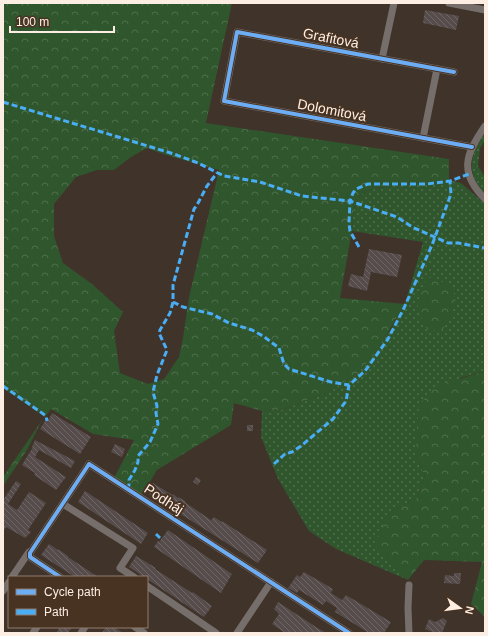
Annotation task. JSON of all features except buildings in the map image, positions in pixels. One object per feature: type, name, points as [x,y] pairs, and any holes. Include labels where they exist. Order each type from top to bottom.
[{"type":"street","points":[[382,59],[394,3]]},
{"type":"street","points":[[449,3],[485,10]]},
{"type":"street","name":"Grafitová","points":[[230,65],[237,32],[454,72]]},
{"type":"street","name":"Dolomitová","points":[[230,65],[224,101],[472,147]]},
{"type":"street","points":[[422,138],[437,69]]},
{"type":"street","points":[[485,126],[472,147],[468,162],[469,174],[475,187],[485,199]]},
{"type":"street","name":"Podháj","points":[[58,576],[30,557],[30,553],[90,464],[349,633]]},
{"type":"street","points":[[63,504],[133,548],[120,568],[132,576]]},
{"type":"street","points":[[13,576],[29,552]]},
{"type":"street","points":[[237,633],[271,582]]},
{"type":"street","points":[[409,585],[408,608],[410,633]]},
{"type":"street","points":[[148,587],[216,633]]},
{"type":"green space","points":[[3,3],[232,3],[206,123],[449,159],[449,180],[388,186],[366,192],[357,200],[353,213],[352,231],[340,298],[405,304],[375,353],[356,375],[323,394],[281,410],[262,411],[234,403],[231,425],[157,470],[142,495],[114,478],[134,440],[93,434],[51,409],[45,417],[3,388]],"holes":[[[147,148],[219,170],[189,297],[179,357],[164,379],[148,384],[120,373],[114,331],[123,312],[92,284],[63,263],[54,236],[54,204],[76,177],[97,170],[114,170],[131,157]]]},
{"type":"green space","points":[[485,133],[485,140],[480,148],[478,166],[485,177],[485,194],[474,178],[472,164],[473,156]]},
{"type":"green space","points":[[449,180],[461,183],[485,204],[485,371],[460,378],[415,454],[425,476],[417,498],[390,512],[375,543],[408,580],[336,549],[309,531],[278,479],[261,437],[262,411],[281,410],[323,394],[356,375],[391,329],[405,304],[423,242],[352,231],[354,207],[361,195],[367,191],[377,188]]},
{"type":"green space","points":[[427,277],[449,284],[456,298],[451,319],[440,332],[427,329],[417,309]]},
{"type":"green space","points":[[485,371],[485,617],[471,604],[482,562],[424,560],[408,580],[374,543],[390,512],[417,498],[425,476],[415,454],[419,405],[434,387]]},
{"type":"green space","points":[[42,420],[27,450],[3,486],[3,477]]},
{"type":"marked path","points":[[3,102],[174,154],[198,163],[224,176],[260,182],[302,196],[350,201],[397,217],[412,227],[448,243],[458,243],[485,248]]},
{"type":"marked path","points":[[127,489],[129,480],[138,462],[138,456],[150,442],[158,424],[156,413],[157,406],[153,392],[157,375],[167,350],[159,333],[170,313],[173,302],[173,285],[194,209],[207,186],[217,173]]},
{"type":"marked path","points":[[359,247],[350,231],[349,223],[350,201],[356,189],[368,184],[427,184],[450,181],[469,174]]},
{"type":"marked path","points":[[274,464],[285,454],[292,452],[301,446],[333,419],[346,401],[349,385],[365,371],[388,339],[404,308],[432,245],[451,194],[450,181]]},
{"type":"marked path","points":[[173,302],[183,307],[212,314],[229,323],[252,330],[263,336],[279,348],[284,364],[289,369],[331,382],[349,385]]},
{"type":"marked path","points":[[3,386],[46,416],[47,421]]},
{"type":"marked path","points":[[156,534],[160,538]]},
{"type":"cycle path","points":[[454,72],[237,32],[224,101],[472,147]]},
{"type":"cycle path","points":[[58,576],[30,557],[30,553],[89,464],[349,633]]}]
